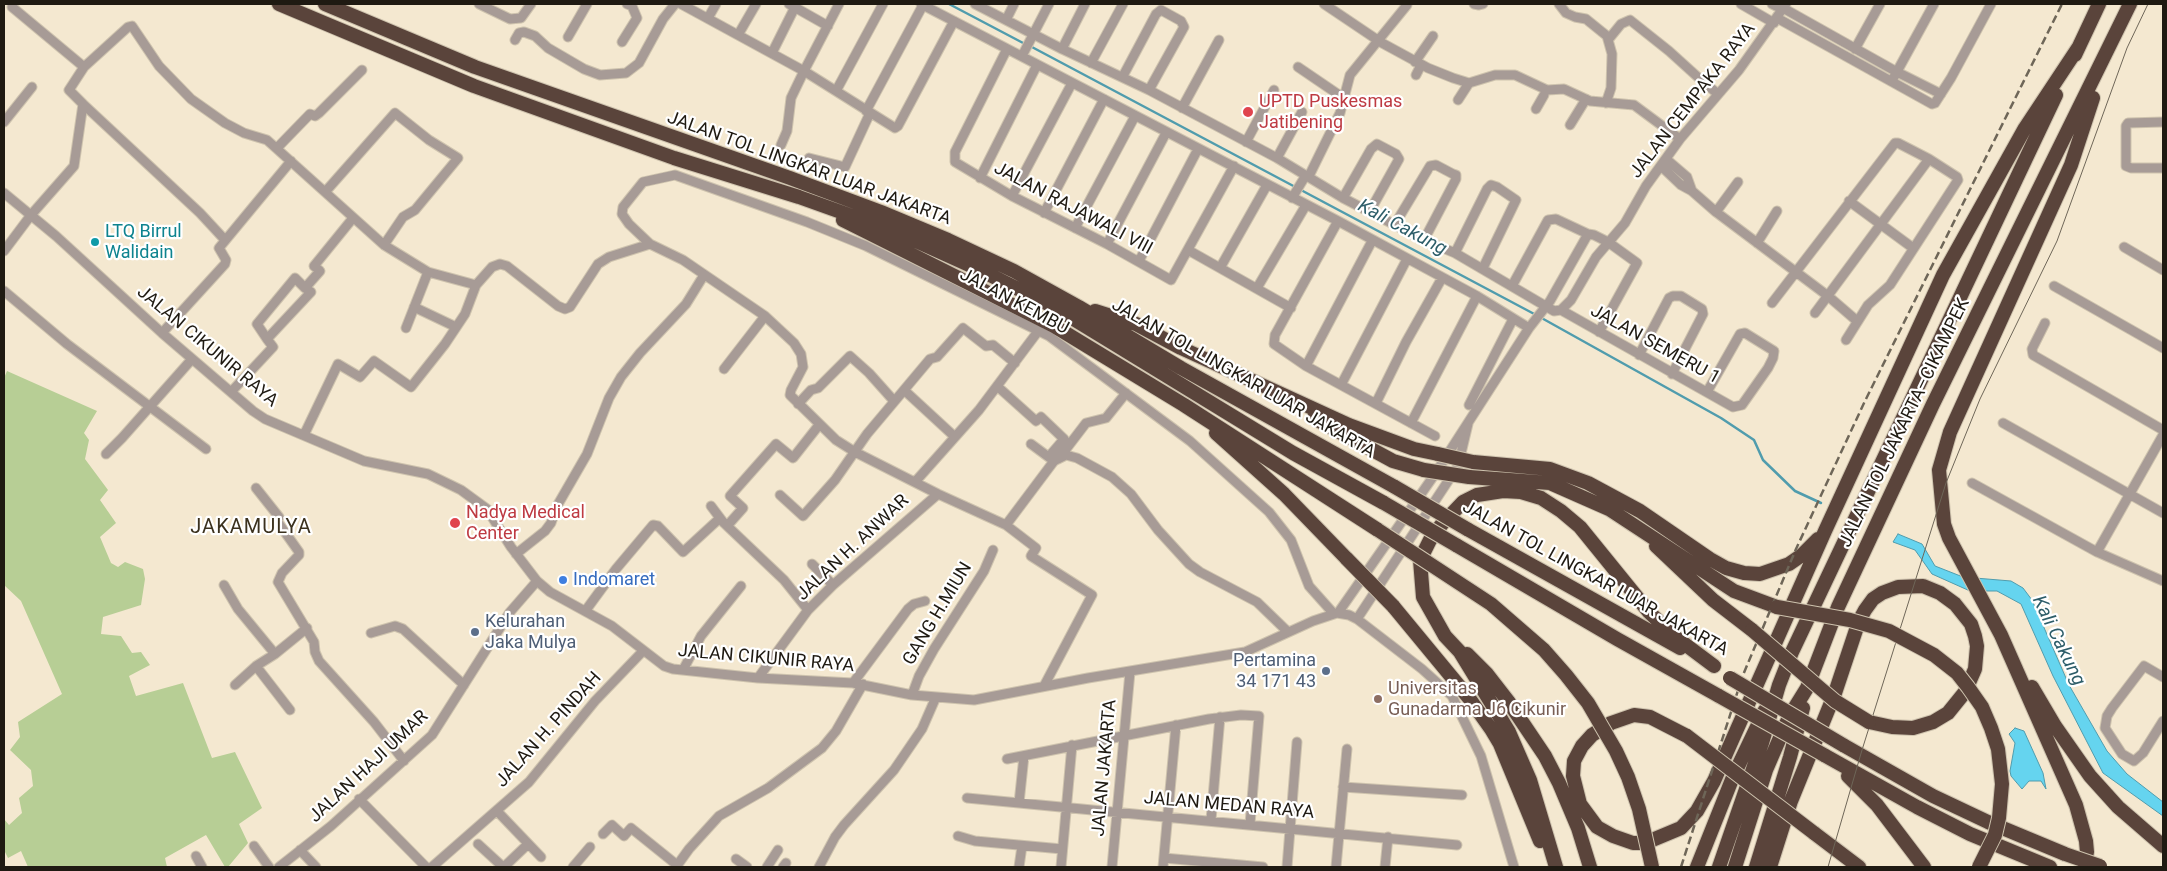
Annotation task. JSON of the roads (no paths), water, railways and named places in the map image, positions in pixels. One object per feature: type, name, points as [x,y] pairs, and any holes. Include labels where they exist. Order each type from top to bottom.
[{"type":"highway","name":"JALAN TOL LINGKAR LUAR JAKARTA","points":[[279,4],[474,86],[674,158],[799,197],[894,230],[974,267],[1054,307],[1293,453],[1384,503],[1617,640],[1917,807],[1991,844],[2050,867]]},
{"type":"highway","name":"JALAN TOL LINGKAR LUAR JAKARTA","points":[[325,4],[475,67],[881,212],[1014,271],[1079,307],[1181,368],[1714,666],[1730,678],[1933,796],[1988,822],[2102,867]]},
{"type":"highway","name":"JALAN TOL JAKARTA–CIKAMPEK","points":[[1720,867],[1762,743],[1779,685],[1792,652],[2099,4]]},
{"type":"highway","name":"JALAN TOL JAKARTA–CIKAMPEK","points":[[1735,867],[1770,761],[1790,717],[1807,688],[1838,607],[1883,508],[2130,4]]},
{"type":"highway","points":[[1859,867],[1814,833],[1687,736],[1650,717],[1634,715],[1610,723],[1592,735],[1582,746],[1574,761],[1573,776],[1580,804],[1597,827],[1613,836],[1633,843],[1645,843],[1680,828],[1697,811],[1714,781],[1825,531],[1943,275],[2025,128],[2078,48]]},
{"type":"highway","points":[[2107,53],[2071,166],[1950,432],[1939,470],[1944,524],[1949,538],[2002,637],[2055,726],[2090,776],[2118,807],[2163,846]]},
{"type":"highway","points":[[799,197],[884,242],[1054,326],[1184,405],[1491,604],[1544,650],[1588,704],[1616,751],[1628,777],[1641,816],[1652,867]]},
{"type":"highway","points":[[1079,307],[1136,324],[1181,348],[1349,425],[1414,449],[1473,462],[1550,469],[1580,480],[1607,492],[1640,511],[1726,568],[1744,573],[1760,574],[1789,564],[1802,555],[1825,531]]},
{"type":"highway","points":[[1249,379],[1280,400],[1393,462],[1430,472],[1469,477],[1546,482],[1609,509],[1734,590],[1776,607],[1850,620],[1888,631],[1912,641],[1934,654],[1957,673],[1982,707],[1992,728],[1998,749],[2002,784],[1999,818],[1991,844],[1979,867]]},
{"type":"highway","points":[[1184,405],[1284,494],[1393,606],[1469,698],[1495,736],[1551,867]]},
{"type":"highway","points":[[1556,867],[1530,780],[1509,732],[1460,652],[1445,636],[1423,597],[1420,560],[1430,540],[1442,524],[1463,502],[1477,495],[1503,491],[1521,492],[1541,498],[1561,510],[1580,527],[1649,612],[1674,636],[1714,666]]},
{"type":"highway","points":[[1626,519],[1713,600],[1752,630],[1835,701],[1869,722],[1892,727],[1912,728],[1933,722],[1948,713],[1965,692],[1975,669],[1977,646],[1971,624],[1955,604],[1940,593],[1923,586],[1898,587],[1882,593],[1873,599],[1859,621],[1835,693],[1792,801],[1770,867]]},
{"type":"highway","points":[[2002,637],[2082,822],[2087,852],[2084,867]]},
{"type":"highway","points":[[1460,652],[1462,648],[1488,674],[1527,726],[1559,783],[1578,828],[1590,867]]},
{"type":"highway","points":[[1697,867],[1741,759],[1779,685]]},
{"type":"highway","points":[[1756,867],[1790,757],[1807,688]]},
{"type":"highway","points":[[1829,758],[1877,805],[1924,867]]},
{"type":"street","points":[[479,4],[510,19],[521,18],[531,4]]},
{"type":"street","points":[[568,37],[587,4]]},
{"type":"street","points":[[622,42],[637,18],[632,6],[627,4]]},
{"type":"street","points":[[515,40],[519,33],[524,32],[535,36],[548,48],[584,69],[600,74],[626,73],[639,63],[663,19],[675,4]]},
{"type":"street","points":[[682,4],[804,70],[895,128],[898,126],[954,21]]},
{"type":"street","points":[[708,18],[716,4]]},
{"type":"street","points":[[738,35],[756,4]]},
{"type":"street","points":[[781,145],[787,131],[791,98],[840,4]]},
{"type":"street","points":[[836,91],[883,4]]},
{"type":"street","points":[[809,158],[845,167],[868,112],[922,4],[1006,49],[1023,54],[1038,65],[1166,133],[1234,166],[1267,185],[1294,195],[1306,205],[1477,296],[1529,328]]},
{"type":"street","points":[[978,4],[1032,35],[1063,46],[1092,63],[1123,76],[1277,158],[1305,178],[1424,240],[1455,253],[1483,268],[1512,286],[1543,310]]},
{"type":"street","points":[[1006,20],[1014,4]]},
{"type":"street","points":[[1023,54],[1049,4]]},
{"type":"street","points":[[1063,46],[1085,4]]},
{"type":"street","points":[[1092,63],[1123,4]]},
{"type":"street","points":[[1474,4],[1479,6],[1483,4]]},
{"type":"street","points":[[1559,4],[1566,13],[1586,19],[1603,32],[1608,40],[1612,54],[1611,88],[1606,103]]},
{"type":"street","points":[[1740,4],[1775,20],[1932,104],[1935,103],[1991,4]]},
{"type":"street","points":[[1772,4],[1784,7],[1896,72],[1940,94]]},
{"type":"street","points":[[1855,49],[1880,4]]},
{"type":"street","points":[[1892,81],[1934,4]]},
{"type":"street","points":[[1294,195],[1340,113],[1350,75],[1381,43],[1407,5]]},
{"type":"street","points":[[12,6],[84,67]]},
{"type":"street","points":[[772,53],[792,6],[828,26]]},
{"type":"street","points":[[1330,6],[1381,43],[1418,63],[1469,83],[1494,75],[1515,75],[1547,90],[1564,89],[1586,99],[1634,105],[1680,139]]},
{"type":"street","name":"JALAN CEMPAKA RAYA","points":[[1561,310],[1571,300],[1596,257],[1625,223],[1646,186],[1663,162],[1718,94],[1784,7]]},
{"type":"street","points":[[1123,76],[1158,10],[1181,21],[1184,27],[1149,90]]},
{"type":"street","points":[[1608,40],[1621,24],[1630,20],[1669,50],[1718,94]]},
{"type":"street","points":[[225,240],[200,213],[69,90],[84,67],[128,27],[132,26],[160,66],[191,99],[225,123],[244,133],[267,140],[384,245],[428,272],[476,285]]},
{"type":"street","points":[[1416,75],[1418,63],[1433,36]]},
{"type":"street","points":[[1182,108],[1219,40]]},
{"type":"street","name":"JALAN RAJAWALI VIII","points":[[1006,49],[955,152],[954,162],[1012,196],[1172,279],[1188,250]]},
{"type":"street","points":[[980,178],[1038,65]]},
{"type":"street","points":[[1298,67],[1345,99]]},
{"type":"street","points":[[277,148],[310,114],[315,116],[320,113],[362,70]]},
{"type":"street","points":[[1012,196],[1072,83]]},
{"type":"street","points":[[1458,100],[1469,83]]},
{"type":"street","points":[[4,122],[32,87]]},
{"type":"street","points":[[1246,142],[1274,90]]},
{"type":"street","points":[[1536,109],[1544,95]]},
{"type":"street","points":[[1044,213],[1104,99]]},
{"type":"street","points":[[1570,125],[1586,99]]},
{"type":"street","points":[[4,251],[31,215],[74,166],[84,104]]},
{"type":"street","points":[[1277,158],[1302,112]]},
{"type":"street","points":[[326,191],[395,113],[429,140],[458,158],[415,210],[403,217],[384,245]]},
{"type":"street","points":[[1075,228],[1135,116]]},
{"type":"street","points":[[2163,122],[2128,123],[2126,126],[2126,166],[2132,168],[2163,168]]},
{"type":"street","points":[[1107,244],[1166,133]]},
{"type":"street","points":[[1772,303],[1895,142],[1929,159],[1957,177],[1958,180],[1890,285],[1868,305],[1846,340]]},
{"type":"street","points":[[1343,198],[1374,144],[1377,144],[1396,154],[1399,159],[1370,211]]},
{"type":"street","points":[[1139,261],[1198,149]]},
{"type":"street","points":[[1815,314],[1880,223],[1929,159]]},
{"type":"street","points":[[162,333],[224,264],[226,260],[219,248],[292,161]]},
{"type":"street","points":[[1663,162],[1676,168],[1689,181],[1692,191]]},
{"type":"street","points":[[1663,162],[1681,185],[1692,191],[1716,212],[1828,296],[1857,321]]},
{"type":"street","points":[[1395,224],[1430,166],[1436,164],[1456,175],[1456,179],[1424,240]]},
{"type":"street","points":[[1234,166],[1188,250],[1291,308]]},
{"type":"street","name":"JALAN KEMBU","points":[[650,244],[624,218],[623,207],[643,182],[675,175],[761,204],[866,246],[1039,330],[1072,352],[1196,446],[1269,512],[1290,540],[1309,586],[1336,613]]},
{"type":"street","points":[[1716,212],[1738,182]]},
{"type":"street","points":[[1220,268],[1267,185]]},
{"type":"street","points":[[1455,253],[1487,189],[1491,185],[1497,187],[1516,200],[1483,268]]},
{"type":"street","name":"JALAN CIKUNIR RAYA","points":[[4,193],[192,359],[265,419],[364,461],[428,474],[453,485],[487,509],[516,554],[537,581],[550,592],[586,610],[612,626],[664,666],[683,670],[758,678],[858,684],[912,694],[974,700],[1044,686],[1245,652],[1336,613]]},
{"type":"street","points":[[1849,201],[1913,248]]},
{"type":"street","points":[[1257,288],[1306,205]]},
{"type":"street","points":[[1757,243],[1777,211]]},
{"type":"street","points":[[305,288],[320,271],[314,266],[353,218]]},
{"type":"street","points":[[1512,286],[1548,220],[1556,219],[1608,242],[1637,264],[1599,332]]},
{"type":"street","points":[[1338,221],[1274,338],[1274,344],[1306,366],[1436,436]]},
{"type":"street","points":[[1514,867],[1481,756],[1474,738],[1452,696],[1422,669],[1357,619],[1336,613],[1430,472],[1468,421],[1529,328],[1543,310],[1588,234]]},
{"type":"street","points":[[1306,366],[1372,241]]},
{"type":"street","points":[[304,435],[338,364],[360,377],[374,361],[410,387],[456,327],[472,299],[476,285],[492,268],[500,264],[511,270],[558,306],[565,309],[570,307],[598,264],[609,257],[650,244],[683,260],[764,316],[794,343],[801,354],[803,367],[790,395],[836,440],[855,452],[938,494],[1006,525],[1036,548],[1031,556],[1092,596],[1044,686]]},
{"type":"street","points":[[2124,247],[2163,270]]},
{"type":"street","points":[[1341,385],[1408,259]]},
{"type":"street","points":[[406,328],[428,272]]},
{"type":"street","points":[[516,554],[551,523],[557,506],[587,454],[609,398],[621,377],[640,353],[686,304],[704,275]]},
{"type":"street","points":[[232,392],[273,347],[267,339],[257,324],[295,278],[311,292],[267,339]]},
{"type":"street","points":[[1376,403],[1406,342],[1442,278]]},
{"type":"street","points":[[2054,286],[2163,348]]},
{"type":"street","points":[[4,291],[66,344],[206,449]]},
{"type":"street","points":[[1411,422],[1477,296]]},
{"type":"street","points":[[1639,356],[1670,298],[1681,296],[1702,309],[1703,314],[1672,374]]},
{"type":"street","points":[[414,307],[456,327]]},
{"type":"street","name":"JALAN SEMERU 1","points":[[1543,310],[1561,310],[1639,356],[1733,407],[1742,405],[1768,368],[1774,352],[1745,333],[1738,336],[1707,392]]},
{"type":"street","points":[[724,369],[764,316]]},
{"type":"street","points":[[1469,404],[1513,319]]},
{"type":"street","points":[[2045,323],[2032,349],[2033,355],[2163,430]]},
{"type":"street","points":[[780,495],[803,516],[835,480],[867,434],[894,401],[930,359],[937,357],[964,328],[986,346],[993,345],[1014,363]]},
{"type":"street","points":[[915,482],[997,386],[1039,330]]},
{"type":"street","points":[[798,404],[811,390],[818,388],[850,356],[869,373],[894,401]]},
{"type":"street","points":[[106,454],[192,359]]},
{"type":"street","points":[[997,386],[1036,421],[1041,417],[1064,439],[1052,453],[1057,459]]},
{"type":"street","points":[[904,390],[955,437]]},
{"type":"street","points":[[1006,525],[1086,423],[1106,418],[1126,393]]},
{"type":"street","points":[[1357,619],[1458,466],[1468,421]]},
{"type":"street","points":[[2003,423],[2163,513]]},
{"type":"street","points":[[728,526],[743,508],[730,496],[776,444],[793,458],[820,425]]},
{"type":"street","points":[[2097,552],[2163,435]]},
{"type":"street","points":[[1031,444],[1057,459]]},
{"type":"street","points":[[1057,459],[1066,455],[1077,458],[1112,477],[1144,509],[1158,530],[1189,564],[1209,577],[1257,602],[1288,632]]},
{"type":"street","points":[[1430,472],[1449,481]]},
{"type":"street","points":[[1972,483],[2097,552],[2163,581]]},
{"type":"street","points":[[256,488],[280,517],[277,521],[299,552],[299,556],[282,573],[278,582],[307,628],[314,642],[315,652],[319,661],[379,728],[404,761]]},
{"type":"street","name":"JALAN H. ANWAR","points":[[758,678],[808,610],[833,585],[938,494]]},
{"type":"street","points":[[711,506],[720,518],[784,580],[808,610]]},
{"type":"street","points":[[586,610],[616,569],[653,526],[658,526],[683,552],[720,518]]},
{"type":"street","name":"GANG H.MIUN","points":[[912,694],[919,676],[934,649],[984,571],[993,550]]},
{"type":"street","points":[[812,564],[833,585]]},
{"type":"street","name":"JALAN HAJI UMAR","points":[[279,867],[331,826],[432,735],[510,612],[537,581]]},
{"type":"street","points":[[224,585],[238,608],[275,654]]},
{"type":"street","points":[[683,670],[702,636],[741,586]]},
{"type":"street","points":[[603,834],[612,825],[624,836],[631,828],[677,866],[689,849],[719,816],[768,788],[822,748],[836,731],[858,684],[908,609],[914,604],[925,601]]},
{"type":"street","points":[[371,634],[395,626],[403,629],[464,685]]},
{"type":"street","points":[[236,685],[256,666],[275,654],[307,628]]},
{"type":"street","name":"JALAN H. PINDAH","points":[[432,867],[529,782],[595,701],[643,651]]},
{"type":"street","points":[[256,666],[290,710]]},
{"type":"street","points":[[2163,677],[2144,666],[2112,708],[2107,716],[2105,728],[2122,754],[2134,761],[2142,753],[2163,721]]},
{"type":"street","name":"JALAN JAKARTA","points":[[1112,867],[1130,672]]},
{"type":"street","points":[[819,867],[835,837],[862,804],[886,781],[900,762],[922,729],[936,697]]},
{"type":"street","points":[[1006,759],[1072,744],[1220,717],[1259,716],[1250,824]]},
{"type":"street","points":[[1212,820],[1220,717]]},
{"type":"street","points":[[1176,725],[1164,863],[1263,867]]},
{"type":"street","points":[[1287,867],[1297,742]]},
{"type":"street","points":[[1061,867],[1072,744]]},
{"type":"street","points":[[1336,867],[1346,749]]},
{"type":"street","points":[[1019,803],[1024,756]]},
{"type":"street","points":[[1343,787],[1462,795]]},
{"type":"street","name":"JALAN MEDAN RAYA","points":[[967,798],[1290,827],[1457,845]]},
{"type":"street","points":[[359,799],[426,867]]},
{"type":"street","points":[[497,811],[541,857]]},
{"type":"street","points":[[958,836],[975,841],[1062,849]]},
{"type":"street","points":[[1385,867],[1388,837]]},
{"type":"street","points":[[478,844],[502,866],[528,844]]},
{"type":"street","points":[[254,846],[269,867]]},
{"type":"street","points":[[1019,867],[1022,846]]},
{"type":"street","points":[[572,867],[590,848]]},
{"type":"street","points":[[300,850],[316,867]]},
{"type":"street","points":[[767,867],[778,850]]},
{"type":"street","points":[[196,856],[202,867]]},
{"type":"street","points":[[736,860],[747,867]]},
{"type":"water","points":[[1898,534],[1922,544],[1935,566],[1963,577],[2011,581],[2023,588],[2032,600],[2069,685],[2107,751],[2127,774],[2163,802],[2163,816],[2103,773],[2053,676],[2021,604],[1997,591],[1970,591],[1932,574],[1915,550],[1893,542]]},
{"type":"water","points":[[2015,728],[2024,731],[2043,773],[2046,789],[2041,781],[2029,781],[2022,789],[2011,776],[2010,771],[2015,743],[2009,734]]},
{"type":"waterway","name":"Kali Cakung","points":[[949,4],[1025,44]]},
{"type":"waterway","name":"Kali Cakung","points":[[1030,46],[1538,316],[1721,418],[1754,440],[1763,460],[1795,491],[1821,503]]},
{"type":"tram line","points":[[1828,867],[1862,750],[1946,483],[1980,399],[2057,241],[2127,48],[2148,4]]},
{"type":"railway","points":[[1681,867],[1743,675],[1796,549],[1865,401],[2062,4]]},
{"type":"place","name":"UPTD Puskesmas Jatibening","points":[[1248,112]]},
{"type":"place","name":"LTQ Birrul Walidain","points":[[95,242]]},
{"type":"place","name":"Nadya Medical Center","points":[[455,523]]},
{"type":"place","name":"Indomaret","points":[[563,580]]},
{"type":"place","name":"Kelurahan Jaka Mulya","points":[[475,632]]},
{"type":"place","name":"Pertamina 34 171 43","points":[[1326,671]]},
{"type":"place","name":"Universitas Gunadarma J6 Cikunir","points":[[1378,699]]},
{"type":"district","name":"JAKAMULYA","points":[[251,528]]}]
